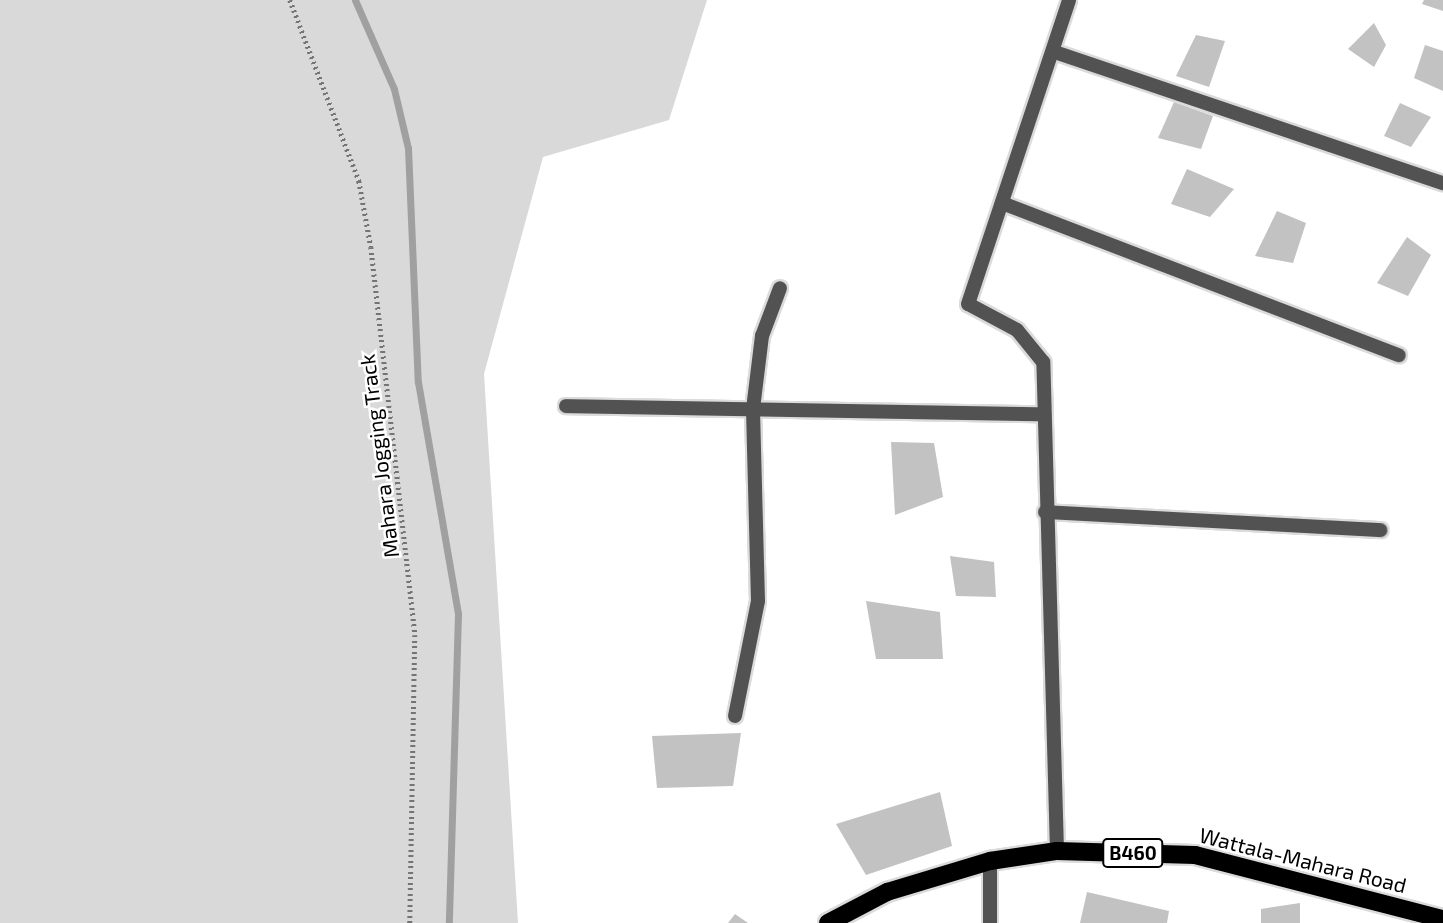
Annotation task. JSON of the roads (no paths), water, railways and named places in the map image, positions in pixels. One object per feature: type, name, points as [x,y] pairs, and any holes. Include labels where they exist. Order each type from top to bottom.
[{"type":"main road","name":"Wattala-Mahara Road","points":[[828,923],[887,892],[990,861],[1057,851],[1195,855],[1443,919]]},
{"type":"street","points":[[1057,851],[1045,512],[1043,362],[1017,330],[968,304],[1055,52],[1069,0]]},
{"type":"street","points":[[1055,52],[1443,183]]},
{"type":"street","points":[[1002,203],[1399,355]]},
{"type":"street","points":[[735,716],[758,601],[753,409],[762,336],[780,288]]},
{"type":"street","points":[[566,405],[1044,414]]},
{"type":"street","points":[[1045,512],[1381,530]]},
{"type":"street","points":[[990,861],[990,923]]},
{"type":"waterway","points":[[355,0],[394,89],[408,148],[418,382],[458,614],[449,923]]}]
